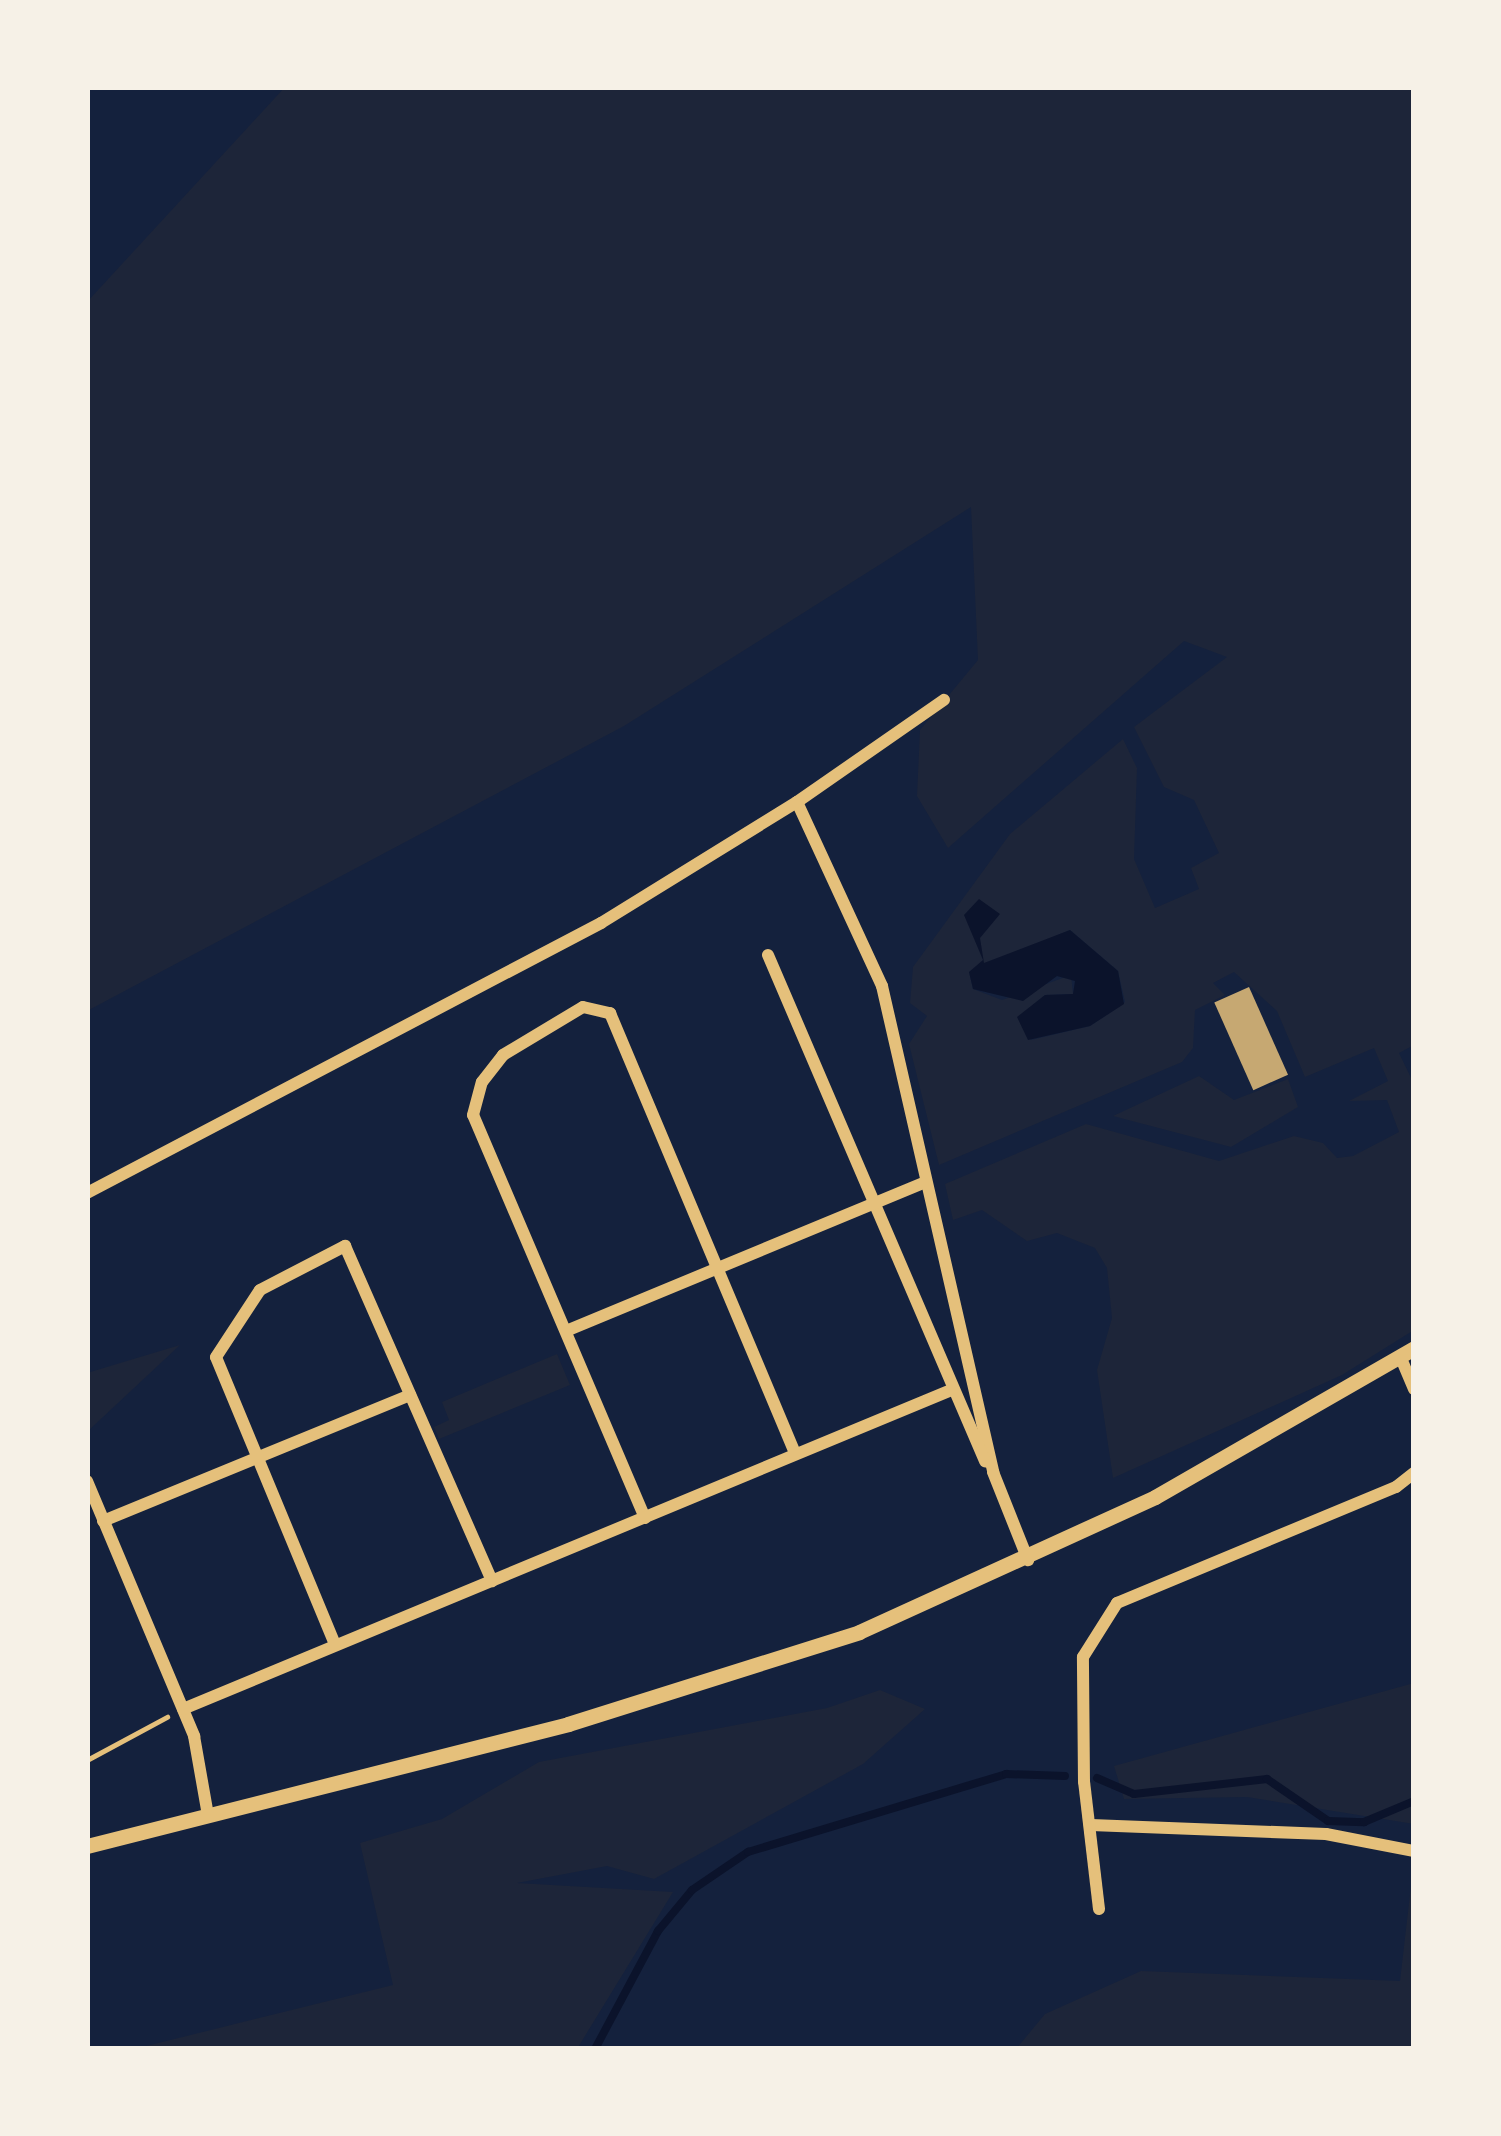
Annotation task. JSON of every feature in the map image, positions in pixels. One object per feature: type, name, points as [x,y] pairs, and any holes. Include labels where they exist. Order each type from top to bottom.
[{"type":"street","points":[[87,1193],[601,923],[797,802],[944,700]]},
{"type":"street","points":[[797,802],[882,986],[923,1183],[993,1472]]},
{"type":"street","points":[[768,955],[949,1391],[993,1472],[1028,1560]]},
{"type":"street","points":[[645,1518],[473,1109],[503,1055],[583,1007],[610,1013],[795,1453]]},
{"type":"street","points":[[566,1331],[923,1183]]},
{"type":"street","points":[[334,1642],[217,1362],[220,1343],[260,1290],[345,1246],[492,1580]]},
{"type":"street","points":[[87,1846],[746,1672],[1028,1560],[1407,1352],[1414,1389]]},
{"type":"street","points":[[184,1709],[334,1642],[949,1391]]},
{"type":"street","points":[[103,1520],[410,1395]]},
{"type":"street","points":[[1100,1909],[1082,1657],[1117,1604],[1396,1487],[1414,1473]]},
{"type":"street","points":[[87,1481],[184,1709],[208,1816]]},
{"type":"street","points":[[1091,1825],[1326,1834],[1414,1851]]},
{"type":"path","points":[[87,1760],[184,1709]]},
{"type":"shaded area","points":[[285,87],[1414,87],[1414,1045],[1399,1053],[1414,1084],[1414,1330],[1342,1375],[1113,1478],[1097,1370],[1112,1318],[1107,1268],[1095,1248],[1057,1233],[1027,1241],[982,1210],[953,1220],[945,1184],[1086,1124],[1219,1161],[1294,1136],[1323,1143],[1337,1158],[1353,1156],[1399,1132],[1387,1100],[1349,1101],[1388,1081],[1374,1048],[1305,1077],[1277,1011],[1234,972],[1213,983],[1225,995],[1195,1010],[1193,1048],[1182,1062],[939,1165],[909,1044],[927,1016],[910,1003],[913,967],[1010,834],[1123,739],[1137,768],[1134,859],[1155,908],[1199,889],[1191,868],[1219,853],[1194,800],[1164,787],[1134,727],[1227,657],[1184,641],[948,848],[917,796],[920,730],[978,660],[971,507],[624,726],[87,1011],[87,302]],"holes":[[[1070,930],[1118,971],[1125,1002],[1090,1026],[1031,1040],[1020,1016],[1045,995],[1073,994],[1071,975],[1002,1000],[973,989],[969,972]]]},
{"type":"shaded area","points":[[979,899],[1000,914],[980,938],[984,963],[1070,930],[1118,971],[1124,1004],[1090,1026],[1028,1040],[1017,1017],[1045,995],[1073,994],[1075,981],[1057,976],[1023,1001],[973,989],[969,972],[983,960],[964,915]]},
{"type":"shaded area","points":[[1199,1076],[1234,1100],[1288,1079],[1298,1107],[1231,1147],[1113,1116]]},
{"type":"shaded area","points":[[180,1345],[87,1432],[87,1373]]},
{"type":"shaded area","points":[[557,1354],[570,1385],[439,1439],[434,1427],[449,1420],[442,1402]]},
{"type":"shaded area","points":[[1414,1683],[1414,1824],[1247,1797],[1124,1799],[1114,1766]]},
{"type":"shaded area","points":[[880,1690],[925,1709],[863,1764],[654,1879],[607,1866],[517,1883],[673,1892],[577,2049],[134,2049],[393,1985],[360,1843],[442,1819],[539,1762],[827,1708]]},
{"type":"shaded area","points":[[1414,1860],[1414,2049],[1016,2049],[1045,2014],[1141,1971],[1400,1981]]},
{"type":"building","points":[[1249,987],[1288,1075],[1253,1090],[1214,1002]]},
{"type":"waterway","points":[[595,2049],[658,1931],[692,1890],[748,1852],[1006,1774],[1065,1776]]},
{"type":"waterway","points":[[1097,1778],[1134,1794],[1267,1779],[1328,1821],[1364,1822],[1414,1801]]}]
